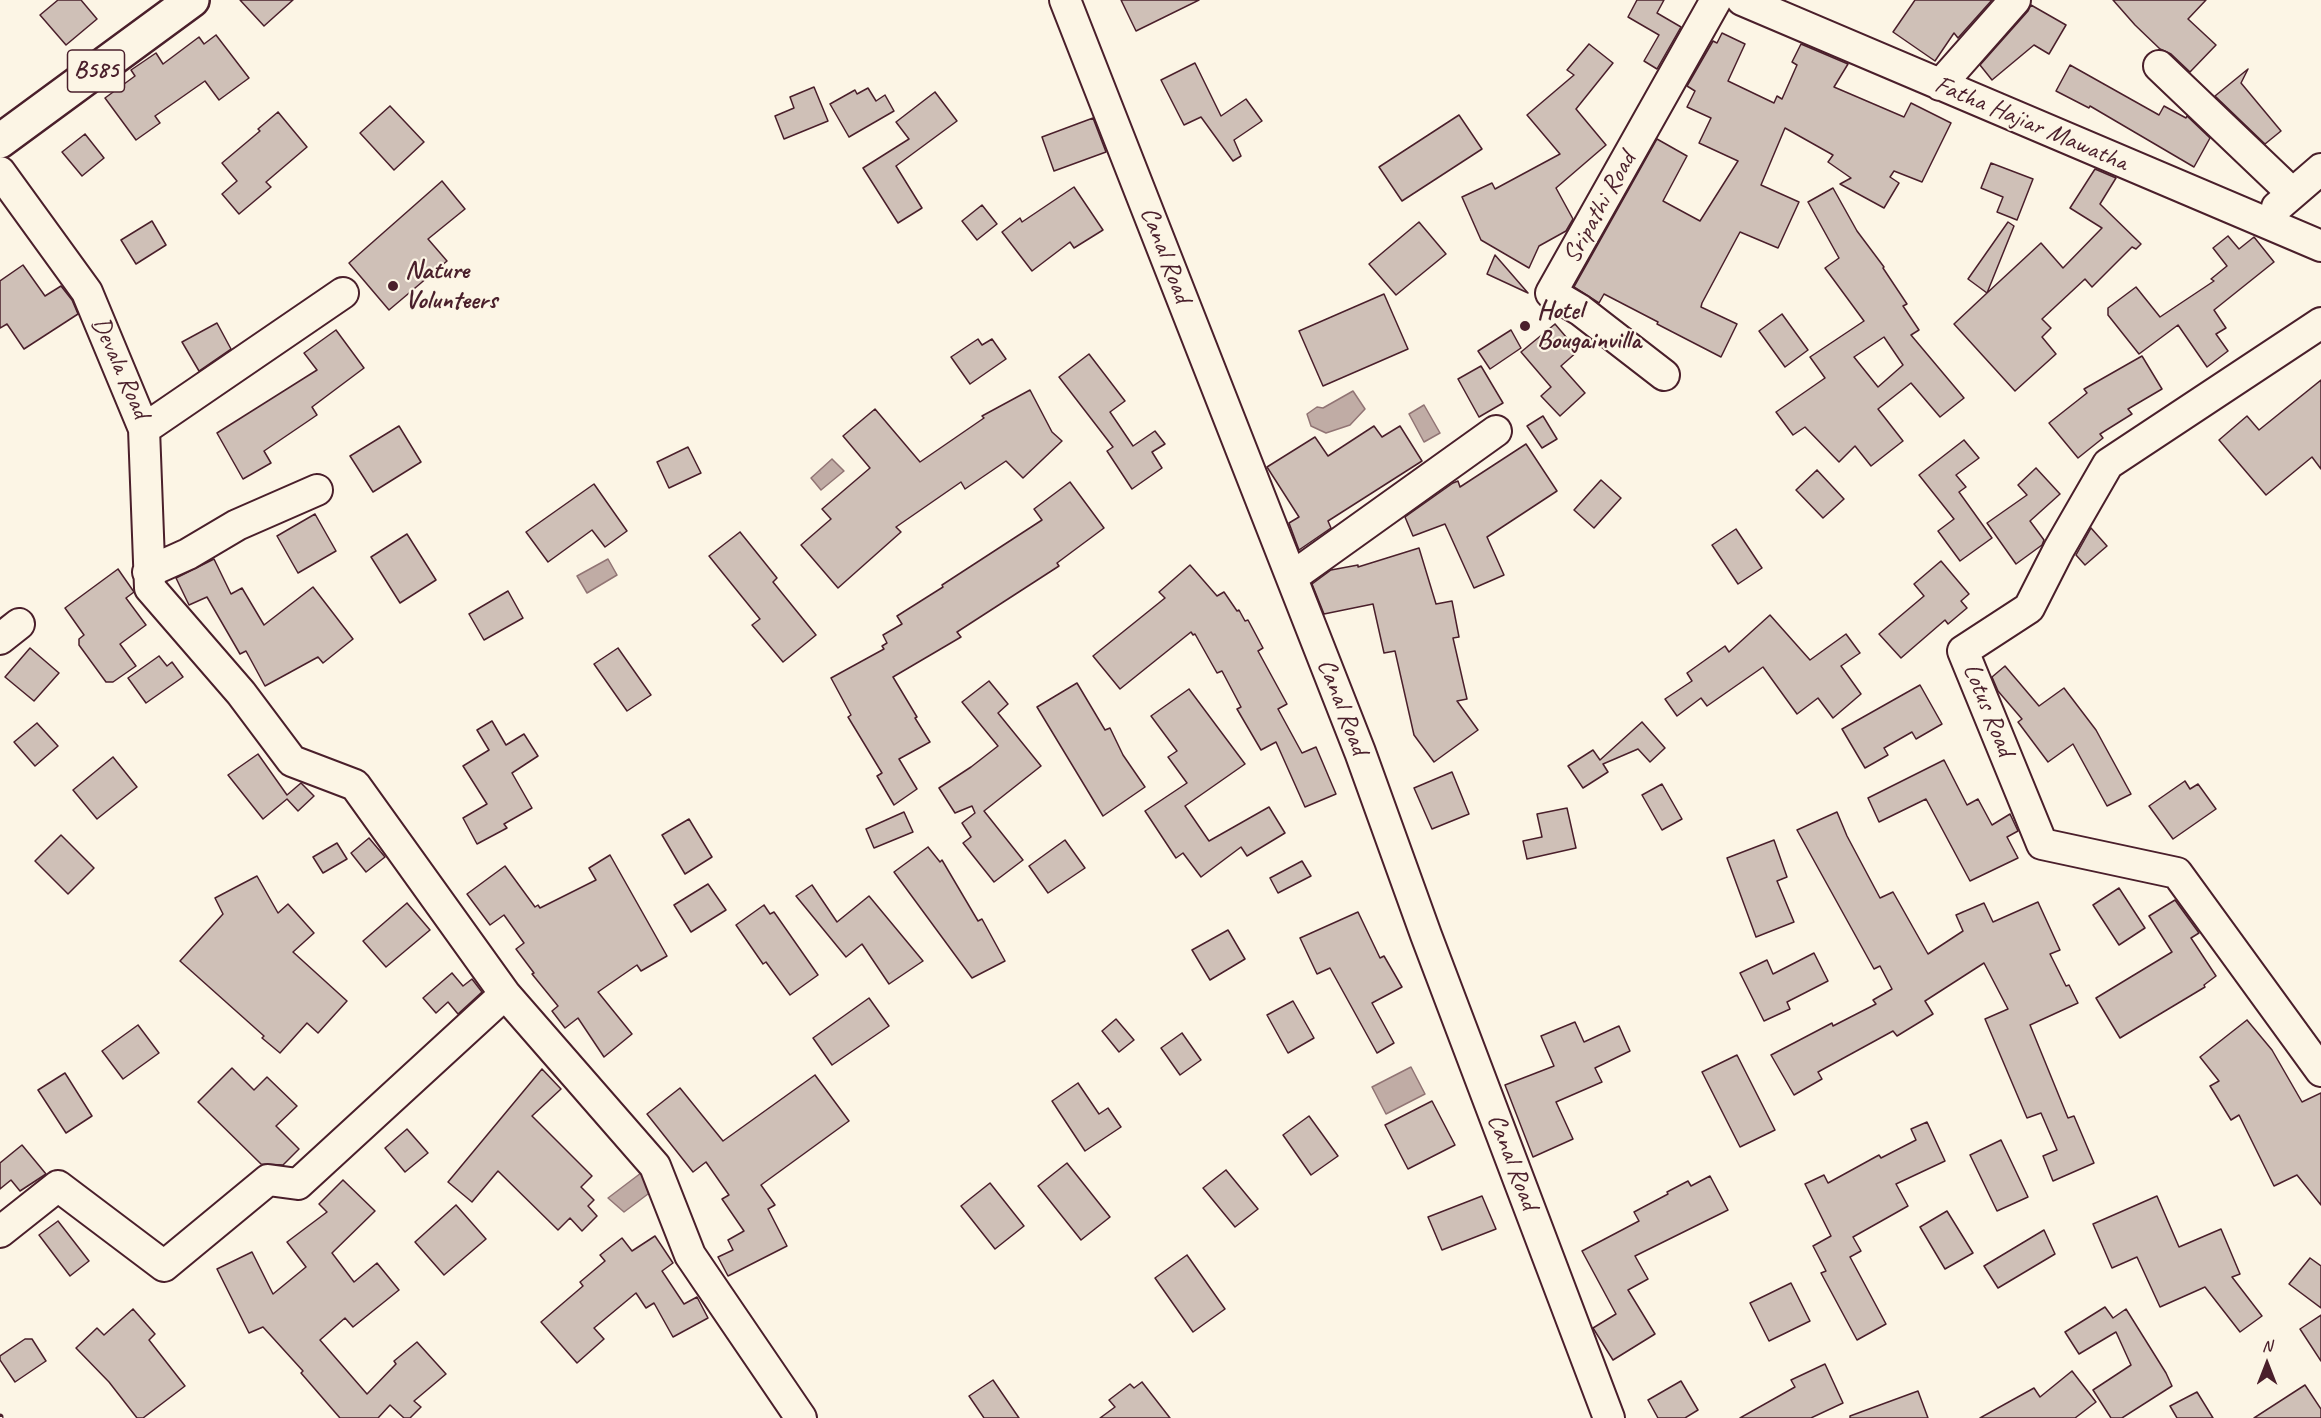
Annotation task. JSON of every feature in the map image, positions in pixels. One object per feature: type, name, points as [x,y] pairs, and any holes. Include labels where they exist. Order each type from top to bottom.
[{"type":"main road","name":"B585","points":[[0,141],[192,0]]},
{"type":"street","name":"Canal Road","points":[[1065,0],[1360,752],[1426,935],[1609,1418]]},
{"type":"street","name":"Sripathi Road","points":[[1664,375],[1580,310],[1551,293],[1716,0]]},
{"type":"street","name":"Fatha Hajiar Mawatha","points":[[1742,0],[2321,246]]},
{"type":"street","points":[[1940,85],[2015,0]]},
{"type":"street","points":[[2159,66],[2291,192]]},
{"type":"street","points":[[2262,221],[2291,192],[2321,169]]},
{"type":"street","name":"Devala Road","points":[[0,172],[79,280],[144,429],[343,293]]},
{"type":"street","name":"Lotus Road","points":[[2321,323],[2108,464],[2059,549],[2029,608],[1963,651],[2042,844],[2177,873],[2321,1071]]},
{"type":"street","points":[[144,429],[150,588],[241,693],[292,761],[354,785],[505,994],[656,1166],[690,1255],[801,1418]]},
{"type":"street","points":[[1292,577],[1496,430]]},
{"type":"street","points":[[148,572],[188,554],[237,525],[317,490]]},
{"type":"street","points":[[0,1232],[58,1186],[164,1266],[268,1180],[298,1184],[505,994]]},
{"type":"shaded area","points":[[1353,391],[1365,409],[1350,425],[1326,433],[1311,426],[1307,414]]},
{"type":"shaded area","points":[[1424,405],[1440,433],[1424,442],[1409,414]]},
{"type":"shaded area","points":[[832,459],[844,471],[821,490],[811,478]]},
{"type":"shaded area","points":[[608,559],[617,575],[587,593],[577,576]]},
{"type":"shaded area","points":[[1411,1067],[1425,1094],[1386,1114],[1372,1087]]},
{"type":"shaded area","points":[[641,1173],[652,1191],[624,1212],[608,1198]]},
{"type":"building","points":[[58,0],[81,0],[97,19],[66,45],[40,15]]},
{"type":"building","points":[[240,0],[293,0],[264,26]]},
{"type":"building","points":[[1121,0],[1199,0],[1136,31]]},
{"type":"building","points":[[1637,0],[1664,0],[1657,13],[1681,27],[1657,69],[1644,61],[1659,35],[1628,17]]},
{"type":"building","points":[[1915,0],[1992,0],[1958,38],[1954,33],[1935,61],[1893,32]]},
{"type":"building","points":[[2113,0],[2206,0],[2188,19],[2216,45],[2190,72],[2171,54],[2160,49]]},
{"type":"building","points":[[2031,5],[2066,25],[2049,54],[2034,45],[1992,80],[1980,65]]},
{"type":"building","points":[[1722,33],[1745,44],[1728,81],[1774,103],[1777,96],[1782,99],[1797,65],[1792,62],[1801,44],[1848,64],[1834,87],[1904,117],[1911,103],[1951,123],[1922,182],[1894,171],[1890,177],[1899,183],[1884,208],[1840,184],[1851,178],[1828,162],[1833,155],[1785,128],[1761,185],[1799,202],[1778,248],[1740,232],[1702,303],[1701,307],[1737,324],[1721,357],[1604,294],[1599,303],[1574,287],[1657,139],[1687,156],[1663,201],[1700,221],[1738,161],[1699,143],[1711,118],[1687,107],[1695,91],[1687,86],[1713,41],[1717,43]]},
{"type":"building","points":[[216,35],[249,78],[219,100],[205,81],[155,116],[160,123],[136,140],[105,98],[135,76],[131,70],[156,53],[163,64],[199,37],[204,44]]},
{"type":"building","points":[[1589,44],[1613,63],[1576,109],[1606,145],[1556,188],[1573,219],[1566,231],[1539,246],[1529,268],[1481,240],[1462,197],[1492,183],[1495,189],[1560,154],[1527,115],[1574,75],[1567,70]]},
{"type":"building","points":[[1195,63],[1221,116],[1246,99],[1262,121],[1234,140],[1241,156],[1233,161],[1201,117],[1184,125],[1161,80]]},
{"type":"building","points":[[2070,65],[2159,115],[2164,106],[2186,118],[2187,116],[2210,138],[2194,167],[2090,106],[2089,108],[2056,91]]},
{"type":"building","points":[[2248,69],[2241,83],[2281,131],[2265,144],[2215,96]]},
{"type":"building","points":[[814,87],[828,121],[784,139],[775,116],[794,108],[790,97]]},
{"type":"building","points":[[868,88],[876,101],[885,95],[894,111],[849,137],[830,104],[855,90],[857,94]]},
{"type":"building","points":[[935,92],[957,121],[896,166],[922,208],[898,223],[863,168],[909,139],[896,122]]},
{"type":"building","points":[[390,106],[424,142],[394,170],[360,133]]},
{"type":"building","points":[[278,112],[307,147],[266,182],[271,187],[239,214],[222,194],[237,181],[222,163],[260,131],[258,129]]},
{"type":"building","points":[[1459,115],[1482,149],[1402,201],[1379,167]]},
{"type":"building","points":[[1093,118],[1106,152],[1054,171],[1042,137]]},
{"type":"building","points":[[85,134],[104,158],[82,176],[62,152]]},
{"type":"building","points":[[1991,163],[2033,179],[2017,220],[1997,212],[2003,197],[1981,188]]},
{"type":"building","points":[[2095,169],[2116,178],[2100,204],[2141,244],[2136,249],[2132,247],[2092,287],[2085,279],[2042,319],[2051,328],[2042,337],[2056,354],[2015,391],[1954,324],[2041,243],[2063,268],[2102,228],[2070,208]]},
{"type":"building","name":"Nature Volunteers","points":[[442,181],[465,209],[428,239],[447,261],[389,310],[349,263]]},
{"type":"building","points":[[1074,187],[1103,230],[1074,248],[1070,242],[1032,271],[1002,232],[1020,218],[1022,222]]},
{"type":"building","points":[[1833,188],[1857,231],[1884,267],[1907,304],[1903,306],[1919,330],[1911,335],[1964,398],[1940,417],[1911,383],[1878,409],[1903,441],[1871,466],[1855,446],[1839,462],[1805,427],[1793,435],[1776,412],[1825,378],[1810,357],[1864,321],[1825,268],[1839,258],[1808,202]],"holes":[[[1884,337],[1903,365],[1878,387],[1854,357]]]},
{"type":"building","points":[[982,205],[997,224],[977,240],[962,221]]},
{"type":"building","points":[[152,221],[166,245],[136,264],[121,240]]},
{"type":"building","points":[[1419,222],[1446,254],[1396,295],[1369,264]]},
{"type":"building","points":[[2008,222],[2014,226],[1987,293],[1968,279]]},
{"type":"building","points":[[2228,236],[2239,249],[2254,237],[2274,262],[2214,310],[2226,328],[2216,334],[2228,351],[2207,367],[2178,325],[2139,354],[2108,315],[2108,308],[2136,287],[2160,317],[2214,281],[2211,279],[2227,266],[2213,248]]},
{"type":"building","points":[[1495,255],[1528,293],[1487,274]]},
{"type":"building","points":[[23,265],[45,296],[61,286],[72,300],[78,314],[24,349],[7,324],[0,328],[0,281]]},
{"type":"building","points":[[1384,294],[1408,349],[1323,386],[1299,331]]},
{"type":"building","points":[[1782,314],[1808,350],[1785,367],[1759,331]]},
{"type":"building","points":[[217,323],[231,349],[199,371],[182,342]]},
{"type":"building","points":[[1555,324],[1578,351],[1561,366],[1585,393],[1560,416],[1541,396],[1551,387],[1521,352]]},
{"type":"building","points":[[336,330],[364,368],[312,407],[317,415],[264,451],[271,463],[243,479],[217,433],[317,370],[304,353]]},
{"type":"building","points":[[1511,330],[1521,348],[1490,369],[1478,351]]},
{"type":"building","points":[[978,339],[982,345],[992,339],[1006,359],[970,384],[951,357]]},
{"type":"building","points":[[1089,354],[1125,401],[1110,412],[1133,446],[1155,431],[1165,444],[1152,452],[1162,468],[1132,489],[1107,451],[1113,447],[1059,377]]},
{"type":"building","points":[[2142,356],[2162,389],[2128,409],[2132,414],[2100,434],[2103,438],[2078,458],[2049,423],[2087,393],[2084,389]]},
{"type":"building","points":[[1481,366],[1503,403],[1479,417],[1458,379]]},
{"type":"building","points":[[2321,380],[2321,469],[2312,457],[2266,495],[2219,440],[2247,416],[2259,430]]},
{"type":"building","points":[[1030,390],[1052,432],[1062,441],[1023,478],[1006,461],[965,489],[961,482],[896,527],[901,532],[838,588],[801,545],[831,519],[822,509],[870,468],[843,436],[875,409],[920,462],[984,418],[982,416]]},
{"type":"building","points":[[1543,416],[1557,439],[1542,448],[1527,426]]},
{"type":"building","points":[[399,426],[421,462],[373,492],[350,456]]},
{"type":"building","points":[[1374,426],[1382,437],[1400,426],[1422,461],[1328,521],[1331,528],[1299,550],[1289,523],[1299,517],[1267,467],[1315,437],[1328,456]]},
{"type":"building","points":[[1964,440],[1979,458],[1956,475],[1966,487],[1959,492],[1992,538],[1960,561],[1938,531],[1954,519],[1919,475]]},
{"type":"building","points":[[1526,444],[1557,491],[1487,537],[1504,575],[1474,588],[1445,524],[1413,536],[1405,517],[1453,483],[1458,481],[1460,487]]},
{"type":"building","points":[[688,447],[701,473],[669,488],[657,462]]},
{"type":"building","points":[[2036,468],[2060,494],[2030,521],[2044,540],[2042,545],[2016,564],[1987,523],[2027,495],[2018,485]]},
{"type":"building","points":[[1817,470],[1844,499],[1823,518],[1796,490]]},
{"type":"building","points":[[1601,480],[1621,498],[1594,528],[1574,510]]},
{"type":"building","points":[[1070,482],[1104,528],[1057,563],[1059,566],[957,632],[961,637],[893,677],[930,742],[899,759],[917,789],[894,805],[877,776],[882,773],[848,717],[851,715],[831,678],[884,649],[882,646],[887,643],[883,635],[902,624],[897,616],[1042,520],[1034,509]]},
{"type":"building","points":[[594,484],[627,531],[605,547],[592,530],[548,562],[526,532]]},
{"type":"building","points":[[315,514],[336,551],[298,573],[277,536]]},
{"type":"building","points":[[2091,528],[2107,546],[2085,565],[2076,555]]},
{"type":"building","points":[[1736,529],[1762,568],[1738,584],[1712,545]]},
{"type":"building","points":[[740,532],[777,578],[773,582],[816,635],[783,662],[752,625],[760,619],[709,556]]},
{"type":"building","points":[[407,534],[436,580],[400,603],[371,557]]},
{"type":"building","points":[[1419,548],[1436,604],[1452,601],[1459,637],[1453,638],[1467,699],[1457,701],[1478,730],[1434,762],[1414,735],[1395,651],[1384,653],[1373,604],[1324,614],[1312,584],[1331,570],[1358,565],[1358,567]]},
{"type":"building","points":[[214,559],[231,594],[242,588],[264,625],[313,587],[353,639],[323,663],[318,657],[265,686],[246,651],[240,654],[207,597],[189,605],[176,578]]},
{"type":"building","points":[[1941,561],[1969,594],[1961,601],[1967,608],[1948,624],[1945,620],[1901,658],[1879,634],[1924,596],[1914,584]]},
{"type":"building","points":[[1190,565],[1217,596],[1224,592],[1245,621],[1248,620],[1263,648],[1258,651],[1287,704],[1278,709],[1302,753],[1316,747],[1336,794],[1305,807],[1276,742],[1261,750],[1237,709],[1241,707],[1222,671],[1217,673],[1195,634],[1191,632],[1120,689],[1093,656],[1165,598],[1159,592]]},
{"type":"building","points":[[118,569],[134,592],[126,598],[146,625],[120,644],[136,666],[113,682],[106,682],[79,645],[79,639],[84,635],[65,608]]},
{"type":"building","points":[[508,591],[523,618],[484,640],[469,614]]},
{"type":"building","points":[[1770,615],[1810,660],[1846,634],[1860,653],[1841,666],[1861,694],[1833,718],[1818,698],[1797,714],[1763,667],[1707,706],[1701,698],[1677,716],[1665,699],[1692,681],[1687,673],[1725,646],[1729,652]]},
{"type":"building","points":[[30,648],[59,673],[34,701],[5,677]]},
{"type":"building","points":[[618,648],[651,695],[627,711],[594,664]]},
{"type":"building","points":[[159,656],[167,666],[172,662],[183,677],[146,703],[128,678]]},
{"type":"building","points":[[2005,666],[2039,706],[2064,688],[2096,730],[2131,794],[2107,806],[2073,744],[2048,762],[2018,722],[2022,719],[1998,691],[1992,677]]},
{"type":"building","points":[[989,681],[1008,704],[998,713],[1041,766],[984,811],[1023,860],[994,882],[963,843],[971,837],[962,823],[975,813],[972,806],[955,813],[939,788],[998,746],[962,702]]},
{"type":"building","points":[[1077,683],[1105,730],[1110,728],[1123,755],[1145,787],[1103,816],[1037,707]]},
{"type":"building","points":[[1920,685],[1942,724],[1916,739],[1912,732],[1884,748],[1888,755],[1865,768],[1842,729]]},
{"type":"building","points":[[1189,689],[1245,764],[1185,806],[1209,841],[1269,807],[1285,833],[1247,856],[1241,847],[1201,877],[1183,853],[1176,858],[1145,811],[1187,783],[1168,757],[1177,751],[1151,716]]},
{"type":"building","points":[[492,721],[506,745],[524,734],[538,756],[512,773],[532,808],[504,824],[507,828],[477,844],[463,818],[487,804],[463,766],[489,750],[477,730]]},
{"type":"building","points":[[1642,722],[1665,748],[1650,762],[1638,749],[1603,764],[1608,772],[1583,788],[1568,766],[1593,750],[1600,760]]},
{"type":"building","points":[[37,723],[58,746],[35,766],[14,742]]},
{"type":"building","points":[[258,754],[287,795],[301,783],[314,796],[298,811],[287,799],[263,819],[228,775]]},
{"type":"building","points":[[113,757],[137,787],[97,819],[73,790]]},
{"type":"building","points":[[1944,760],[1967,805],[1978,799],[1992,825],[2010,814],[2018,831],[2007,837],[2018,858],[1970,881],[1926,799],[1879,822],[1868,798]]},
{"type":"building","points":[[1452,772],[1469,814],[1432,829],[1414,788]]},
{"type":"building","points":[[2185,781],[2190,789],[2198,784],[2216,809],[2173,839],[2149,806]]},
{"type":"building","points":[[1662,784],[1682,819],[1662,830],[1642,795]]},
{"type":"building","points":[[1567,808],[1576,848],[1527,859],[1523,841],[1542,837],[1537,814]]},
{"type":"building","points":[[904,812],[913,832],[874,848],[866,829]]},
{"type":"building","points":[[1837,812],[1880,898],[1893,892],[1928,954],[1963,931],[1956,915],[1984,903],[1993,922],[2038,902],[2060,950],[2050,954],[2066,986],[2069,985],[2078,1003],[2030,1025],[2068,1118],[2074,1116],[2094,1163],[2053,1181],[2043,1156],[2057,1150],[2041,1113],[2027,1118],[1985,1019],[2008,1009],[1984,963],[1925,1001],[1933,1014],[1897,1036],[1893,1031],[1818,1072],[1822,1079],[1794,1095],[1771,1055],[1832,1023],[1833,1026],[1876,1004],[1873,1000],[1892,989],[1880,966],[1874,969],[1797,830]]},
{"type":"building","points":[[689,819],[712,857],[685,874],[662,835]]},
{"type":"building","points":[[61,835],[94,868],[68,894],[35,861]]},
{"type":"building","points":[[369,838],[385,857],[366,872],[351,853]]},
{"type":"building","points":[[1065,840],[1085,868],[1048,893],[1029,866]]},
{"type":"building","points":[[1774,840],[1787,877],[1777,881],[1794,922],[1756,937],[1727,858]]},
{"type":"building","points":[[337,843],[347,859],[323,873],[313,857]]},
{"type":"building","points":[[928,847],[940,862],[942,860],[978,921],[982,919],[1005,961],[972,978],[894,872]]},
{"type":"building","points":[[610,855],[667,956],[641,971],[637,965],[598,992],[632,1034],[604,1057],[578,1018],[565,1028],[552,1011],[558,1006],[532,974],[534,973],[516,949],[524,943],[504,915],[490,925],[467,894],[505,866],[535,907],[538,905],[540,908],[596,880],[589,868]]},
{"type":"building","points":[[1302,861],[1311,876],[1278,893],[1270,878]]},
{"type":"building","points":[[257,876],[278,913],[288,904],[314,933],[293,952],[347,1001],[318,1033],[307,1023],[280,1053],[180,961],[223,914],[215,898]]},
{"type":"building","points":[[708,884],[726,910],[691,932],[674,905]]},
{"type":"building","points":[[812,885],[837,922],[869,896],[923,961],[889,984],[862,944],[846,957],[796,896]]},
{"type":"building","points":[[2119,888],[2145,928],[2119,945],[2093,905]]},
{"type":"building","points":[[2175,900],[2199,933],[2191,938],[2216,976],[2204,985],[2205,987],[2120,1038],[2096,998],[2172,952],[2149,916]]},
{"type":"building","points":[[407,903],[430,930],[386,967],[363,941]]},
{"type":"building","points":[[764,905],[770,914],[774,912],[818,975],[790,995],[766,962],[763,964],[736,925]]},
{"type":"building","points":[[1358,912],[1380,958],[1384,956],[1402,987],[1372,1003],[1394,1043],[1377,1053],[1330,968],[1317,974],[1300,938]]},
{"type":"building","points":[[1228,930],[1245,959],[1210,980],[1192,950]]},
{"type":"building","points":[[1814,953],[1828,981],[1787,1002],[1790,1009],[1764,1021],[1740,973],[1767,960],[1773,974]]},
{"type":"building","points":[[452,973],[463,986],[472,979],[482,992],[458,1014],[448,1002],[436,1013],[423,998]]},
{"type":"building","points":[[869,998],[889,1026],[832,1065],[813,1038]]},
{"type":"building","points":[[1293,1001],[1314,1038],[1288,1053],[1267,1015]]},
{"type":"building","points":[[1116,1019],[1134,1040],[1119,1052],[1102,1031]]},
{"type":"building","points":[[2247,1020],[2272,1050],[2302,1102],[2321,1093],[2321,1205],[2297,1175],[2274,1186],[2239,1115],[2231,1120],[2210,1086],[2219,1081],[2200,1057]]},
{"type":"building","points":[[1575,1022],[1584,1042],[1619,1026],[1630,1051],[1595,1068],[1602,1082],[1556,1102],[1573,1139],[1533,1157],[1505,1085],[1554,1066],[1541,1036]]},
{"type":"building","points":[[138,1025],[159,1053],[123,1079],[102,1051]]},
{"type":"building","points":[[1182,1033],[1201,1060],[1180,1075],[1161,1048]]},
{"type":"building","points":[[1737,1055],[1775,1130],[1740,1147],[1702,1072]]},
{"type":"building","points":[[232,1068],[254,1090],[267,1077],[297,1106],[276,1126],[299,1149],[283,1165],[261,1164],[198,1102]]},
{"type":"building","points":[[542,1069],[561,1089],[532,1116],[592,1176],[581,1187],[594,1200],[588,1206],[597,1216],[582,1231],[570,1218],[558,1230],[498,1171],[472,1202],[448,1182]]},
{"type":"building","points":[[65,1073],[92,1116],[66,1133],[38,1090]]},
{"type":"building","points":[[815,1075],[849,1121],[761,1185],[775,1205],[768,1209],[787,1246],[728,1276],[718,1257],[733,1250],[728,1240],[744,1231],[722,1199],[729,1195],[706,1162],[693,1172],[647,1114],[680,1088],[723,1141]]},
{"type":"building","points":[[1078,1083],[1099,1114],[1108,1108],[1121,1127],[1085,1151],[1052,1101]]},
{"type":"building","points":[[1432,1101],[1455,1145],[1408,1169],[1385,1125]]},
{"type":"building","points":[[1309,1116],[1338,1156],[1311,1175],[1283,1135]]},
{"type":"building","points":[[1927,1122],[1945,1161],[1896,1184],[1908,1206],[1853,1237],[1861,1251],[1850,1257],[1886,1324],[1857,1340],[1821,1273],[1826,1271],[1813,1246],[1831,1236],[1805,1184],[1824,1175],[1828,1183],[1879,1155],[1881,1158],[1916,1140],[1911,1129]]},
{"type":"building","points":[[407,1129],[428,1153],[405,1172],[385,1148]]},
{"type":"building","points":[[2001,1140],[2028,1197],[1997,1211],[1970,1155]]},
{"type":"building","points":[[22,1145],[46,1174],[20,1191],[11,1180],[0,1189],[0,1163]]},
{"type":"building","points":[[1067,1163],[1110,1217],[1081,1240],[1038,1186]]},
{"type":"building","points":[[1226,1170],[1258,1209],[1235,1227],[1203,1188]]},
{"type":"building","points":[[1710,1176],[1728,1210],[1635,1256],[1648,1279],[1628,1290],[1655,1334],[1613,1360],[1593,1328],[1616,1314],[1582,1251],[1639,1221],[1634,1212],[1668,1194],[1667,1192],[1688,1181],[1691,1186]]},
{"type":"building","points":[[343,1180],[375,1211],[332,1253],[354,1282],[377,1263],[399,1290],[353,1327],[345,1318],[320,1340],[367,1394],[396,1364],[394,1361],[417,1342],[446,1374],[414,1401],[421,1407],[410,1418],[404,1418],[390,1405],[378,1418],[340,1418],[301,1373],[303,1371],[263,1327],[249,1333],[217,1269],[252,1252],[273,1294],[306,1267],[287,1242],[327,1212],[319,1204]]},
{"type":"building","points":[[990,1183],[1024,1226],[995,1249],[961,1206]]},
{"type":"building","points":[[1482,1196],[1496,1229],[1442,1250],[1428,1217]]},
{"type":"building","points":[[2157,1196],[2179,1247],[2221,1229],[2240,1274],[2232,1277],[2262,1316],[2240,1332],[2205,1287],[2160,1307],[2137,1257],[2112,1268],[2093,1224]]},
{"type":"building","points":[[456,1205],[486,1239],[444,1275],[415,1242]]},
{"type":"building","points":[[1947,1211],[1973,1253],[1945,1269],[1920,1227]]},
{"type":"building","points":[[58,1221],[89,1261],[70,1276],[39,1235]]},
{"type":"building","points":[[2044,1230],[2055,1254],[1998,1288],[1984,1266]]},
{"type":"building","points":[[655,1236],[673,1263],[662,1271],[684,1304],[697,1297],[708,1318],[673,1337],[654,1303],[646,1308],[636,1293],[594,1328],[604,1339],[577,1363],[541,1322],[583,1286],[580,1282],[605,1261],[600,1255],[622,1238],[632,1251]]},
{"type":"building","points":[[1187,1255],[1225,1309],[1193,1332],[1155,1278]]},
{"type":"building","points":[[2310,1258],[2321,1266],[2321,1308],[2289,1284]]},
{"type":"building","points":[[1791,1283],[1810,1321],[1769,1341],[1750,1303]]},
{"type":"building","points":[[2105,1307],[2113,1318],[2126,1309],[2172,1386],[2122,1418],[2111,1418],[2093,1390],[2131,1365],[2116,1332],[2079,1354],[2065,1332]]},
{"type":"building","points":[[133,1309],[155,1334],[149,1340],[185,1386],[143,1418],[137,1418],[109,1382],[76,1348],[97,1328],[104,1335]]},
{"type":"building","points":[[2321,1315],[2321,1361],[2300,1329]]},
{"type":"building","points":[[25,1339],[32,1339],[46,1361],[15,1382],[0,1360],[0,1356]]},
{"type":"building","points":[[1825,1364],[1843,1403],[1811,1418],[1740,1418],[1795,1387],[1791,1380]]},
{"type":"building","points":[[2072,1371],[2096,1402],[2075,1418],[1980,1418],[2034,1388],[2040,1397]]},
{"type":"building","points":[[993,1380],[1019,1418],[984,1418],[969,1396]]},
{"type":"building","points":[[1681,1381],[1698,1410],[1685,1418],[1658,1418],[1648,1400]]},
{"type":"building","points":[[1142,1382],[1170,1418],[1100,1418],[1115,1407],[1109,1400],[1130,1384],[1134,1388]]},
{"type":"building","points":[[2305,1385],[2321,1409],[2321,1418],[2254,1418]]},
{"type":"building","points":[[1918,1391],[1928,1418],[1850,1418],[1850,1416]]},
{"type":"building","points":[[2197,1392],[2213,1418],[2177,1418],[2170,1406]]},
{"type":"place","name":"Nature Volunteers","points":[[393,286]]},
{"type":"place","name":"Hotel Bougainvilla","points":[[1525,326]]}]
